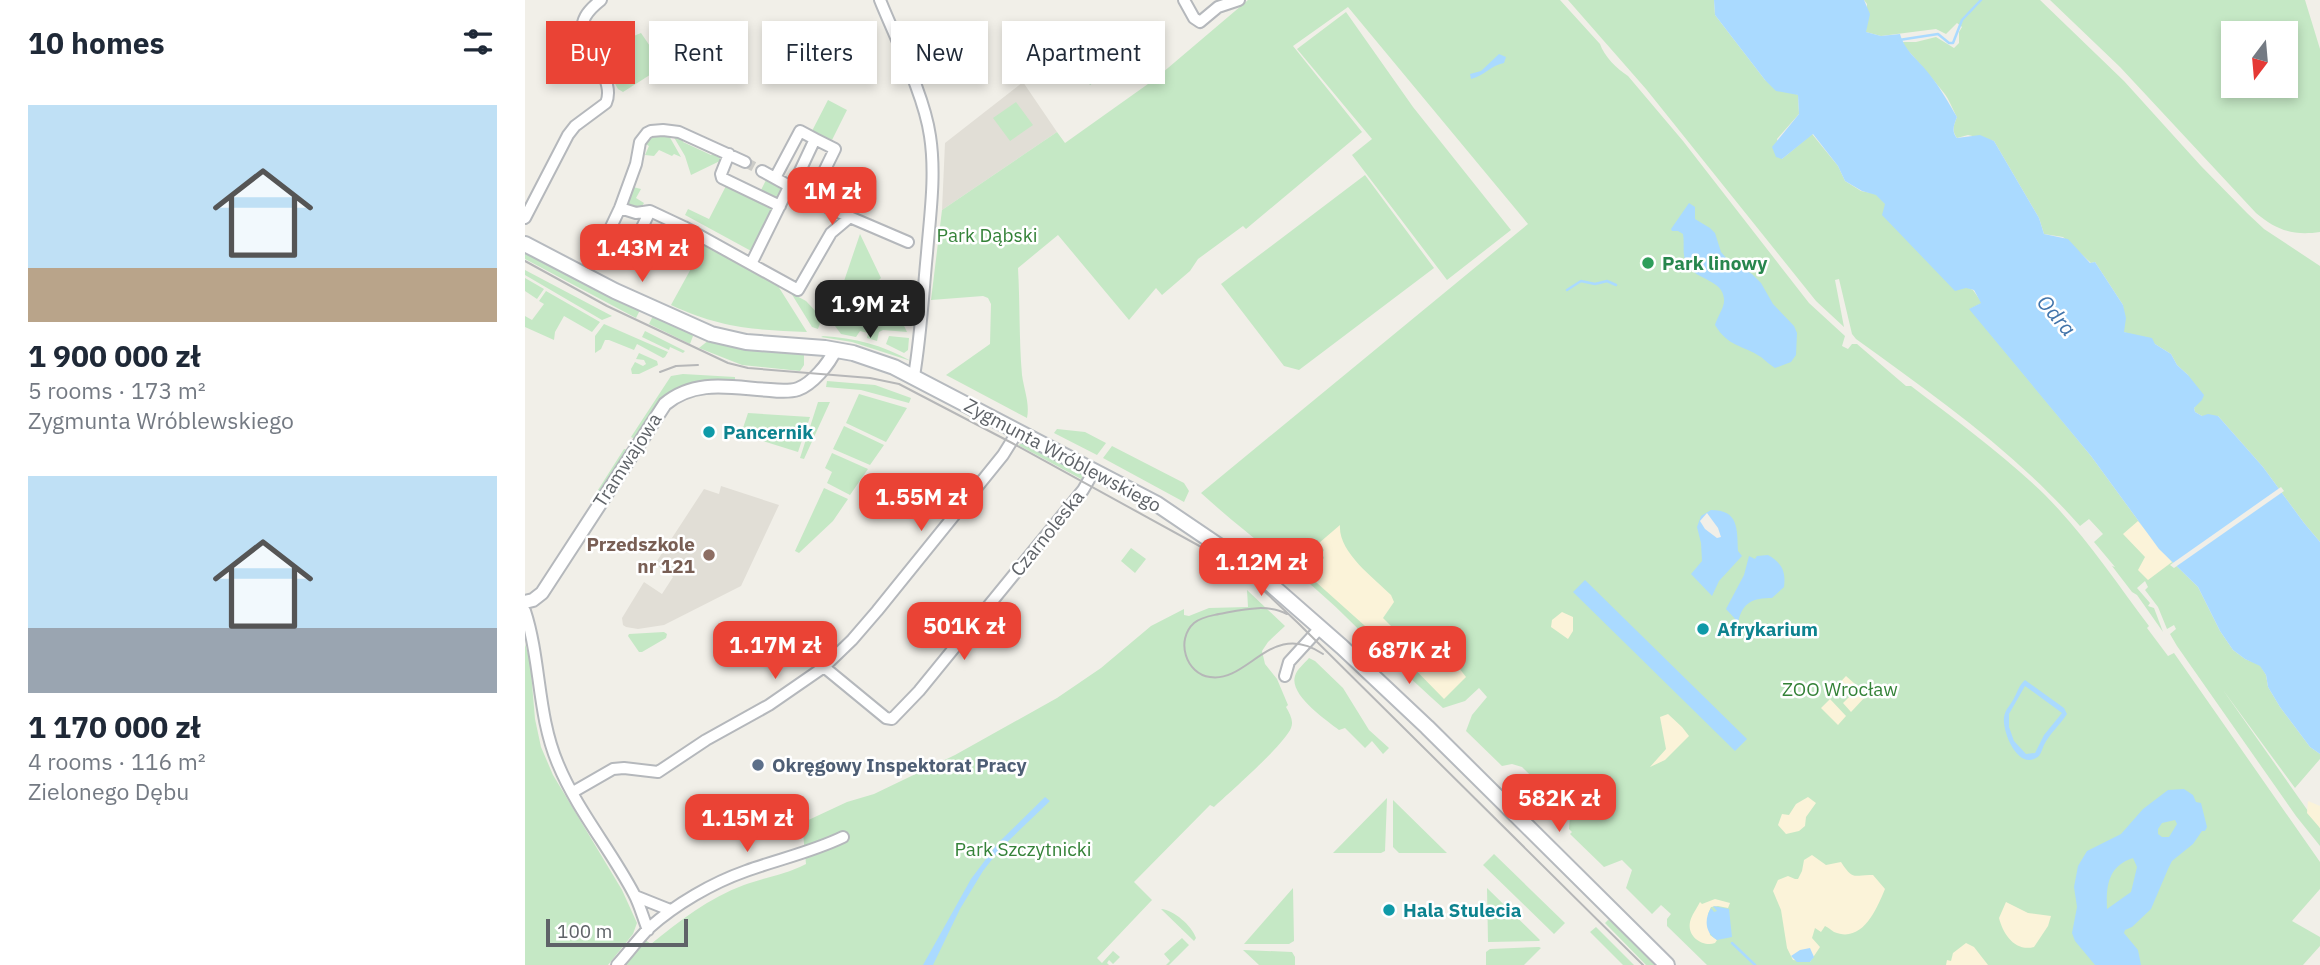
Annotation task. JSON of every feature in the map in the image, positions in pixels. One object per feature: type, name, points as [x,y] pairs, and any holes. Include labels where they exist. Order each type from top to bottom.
[{"type":"main road","name":"Zygmunta Wróblewskiego","points":[[525,244],[615,291],[711,334],[746,342],[835,350],[874,359],[914,376],[1157,504],[1235,556],[1277,589],[1412,713],[1667,965]]},
{"type":"street","points":[[525,218],[568,135],[608,98],[608,88],[582,38],[581,30],[587,13],[601,0]]},
{"type":"street","points":[[880,0],[922,105],[932,150],[931,209],[923,313],[914,376]]},
{"type":"street","points":[[1184,0],[1194,18],[1200,22],[1218,7],[1239,0]]},
{"type":"street","points":[[650,211],[624,262],[602,252],[601,248],[620,208],[636,164],[640,142],[643,136],[651,131],[679,132],[745,162]]},
{"type":"street","points":[[775,178],[800,131],[835,149],[811,198]]},
{"type":"street","points":[[751,264],[815,139]]},
{"type":"street","points":[[729,154],[722,178],[780,206]]},
{"type":"street","points":[[762,171],[850,218],[908,242]]},
{"type":"street","points":[[620,208],[636,213],[650,211],[798,290],[831,233],[850,218]]},
{"type":"street","points":[[610,229],[635,242]]},
{"type":"street","name":"Tramwajowa","points":[[525,602],[542,593],[664,404],[685,390],[708,386],[789,391],[800,388],[822,368],[835,350]]},
{"type":"street","points":[[573,792],[613,769],[658,772],[706,740],[769,705],[824,667],[877,611],[988,475],[1018,431]]},
{"type":"street","name":"Czarnoleska","points":[[824,667],[886,718],[892,719],[950,654],[1083,490],[1094,471]]},
{"type":"street","points":[[525,611],[549,737],[556,760],[635,896],[647,930]]},
{"type":"street","points":[[1285,676],[1289,662],[1320,628]]},
{"type":"street","points":[[618,965],[647,930],[670,910],[746,871],[795,856],[843,836]]},
{"type":"street","points":[[635,896],[670,910]]},
{"type":"shaded area","points":[[1020,84],[1024,84],[1057,132],[942,210],[945,143]]},
{"type":"shaded area","name":"Przedszkole nr 121","points":[[721,486],[779,505],[741,586],[664,625],[638,629],[623,625],[622,618],[644,582],[662,594],[673,577],[655,564],[704,489],[719,494]]},
{"type":"green space","name":"ZOO Wrocław","points":[[1248,0],[1560,0],[1600,44],[1611,62],[1628,76],[1683,141],[1809,303],[1845,336],[1842,346],[1848,349],[1852,344],[1857,344],[1906,386],[1911,386],[1997,452],[2045,495],[2086,542],[2168,656],[2174,653],[2320,862],[2320,889],[2292,921],[2320,937],[2320,946],[2303,965],[1707,965],[1667,926],[1667,919],[1671,914],[1661,905],[1652,914],[1626,888],[1632,870],[1622,860],[1604,867],[1570,834],[1570,816],[1566,810],[1522,767],[1512,764],[1502,766],[1466,731],[1472,715],[1487,697],[1479,688],[1465,701],[1443,708],[1328,600],[1201,493],[1528,224],[1348,7],[1293,46],[1362,132],[1246,229],[1243,226],[1198,259],[1190,271],[1162,295],[1156,288],[1129,320],[1058,235],[1018,268],[1021,362],[1027,418],[946,375],[990,344],[991,304],[988,298],[983,296],[931,300],[942,210],[1057,132],[1065,143],[1148,84],[1165,84],[1165,71]]},
{"type":"green space","points":[[1568,0],[1714,0],[1715,15],[1765,80],[1798,95],[1799,114],[1777,139],[1782,159],[1812,134],[1838,166],[1845,181],[1861,191],[1876,194],[1966,287],[1973,290],[1982,303],[1970,309],[2091,456],[2159,549],[2198,587],[2220,631],[2233,650],[2260,665],[2266,675],[2268,687],[2280,707],[2310,747],[2320,754],[2320,759],[2295,788],[2223,690],[2320,828],[2320,846],[2177,646],[2170,634],[2176,629],[2174,625],[2167,629],[2158,607],[2145,590],[2148,587],[2145,581],[2137,588],[2150,603],[2148,606],[2154,608],[2163,632],[2094,542],[2103,534],[2089,519],[2080,526],[2001,449],[1856,339],[1852,334],[1839,279],[1835,280],[1844,327],[1816,301],[1646,89]]},
{"type":"green space","points":[[1864,0],[2040,0],[2124,81],[2247,213],[2264,229],[2320,266],[2320,542],[2263,467],[2218,416],[2202,416],[2195,412],[2194,408],[2198,402],[2188,375],[2177,365],[2171,354],[2155,344],[2124,332],[2123,305],[2095,262],[2091,263],[2063,237],[2044,234],[2039,218],[1994,141],[1968,135],[1957,138],[1954,125],[1957,117],[1948,98],[1903,42],[1936,37],[1954,48],[1959,43],[1962,27],[1957,23],[1946,34],[1936,29],[1881,36],[1866,32],[1867,4]]},
{"type":"green space","points":[[2050,0],[2305,0],[2320,49],[2320,232],[2285,230],[2256,213],[2120,67]]},
{"type":"green space","points":[[1346,12],[1413,107],[1511,230],[1447,280],[1352,155],[1372,139],[1297,49]]},
{"type":"green space","points":[[641,33],[649,45],[649,76],[623,92],[615,84],[635,84],[635,35]]},
{"type":"green space","points":[[828,100],[847,110],[832,140],[812,131]]},
{"type":"green space","points":[[1016,102],[1033,125],[1010,141],[993,118]]},
{"type":"green space","points":[[668,134],[681,157],[659,150],[654,156],[645,155],[649,146],[644,143],[653,135]]},
{"type":"green space","points":[[672,134],[684,138],[683,142],[711,155],[715,153],[722,160],[691,175],[685,156]]},
{"type":"green space","points":[[1365,175],[1434,268],[1299,370],[1284,366],[1221,284]]},
{"type":"green space","points":[[767,178],[780,189],[780,200],[761,190]]},
{"type":"green space","points":[[727,184],[776,208],[753,252],[685,215],[688,209],[709,219]]},
{"type":"green space","points":[[633,187],[641,189],[636,198],[644,203],[640,209],[627,205],[626,202]]},
{"type":"green space","points":[[860,234],[881,278],[833,324],[828,317],[842,287]]},
{"type":"green space","points":[[704,245],[778,286],[807,332],[722,323],[671,305]]},
{"type":"green space","points":[[525,252],[640,310],[636,318],[525,259]]},
{"type":"green space","points":[[525,270],[612,316],[602,320],[525,275]]},
{"type":"green space","points":[[525,278],[544,289],[537,299],[525,291]]},
{"type":"green space","points":[[883,282],[907,332],[883,330],[879,332],[877,341],[867,338],[868,333],[860,331],[856,337],[841,334],[835,326]]},
{"type":"green space","points":[[546,291],[600,322],[592,332],[564,316],[555,332],[554,340],[525,327],[525,316],[532,320],[544,304],[539,301]]},
{"type":"green space","points":[[791,293],[806,301],[822,318],[818,329],[812,327]]},
{"type":"green space","points":[[653,316],[689,332],[693,336],[690,344],[649,324]]},
{"type":"green space","points":[[604,324],[668,352],[663,358],[637,344],[634,350],[605,340],[601,349],[595,353],[595,336]]},
{"type":"green space","points":[[645,331],[685,351],[683,353],[670,347],[669,350],[642,337]]},
{"type":"green space","points":[[889,336],[909,338],[908,350],[904,353],[886,344]]},
{"type":"green space","points":[[821,337],[868,343],[911,361],[852,342]]},
{"type":"green space","points":[[709,340],[755,350],[804,353],[804,365],[800,371],[742,365],[699,348]]},
{"type":"green space","points":[[639,353],[657,361],[658,365],[639,374],[632,374],[631,369],[635,362],[643,366],[646,364],[644,360],[636,359]]},
{"type":"green space","points":[[683,374],[735,377],[735,383],[697,383],[674,391],[656,409],[635,439],[631,437],[671,376]]},
{"type":"green space","points":[[827,381],[875,385],[911,398],[909,403],[861,390],[826,387]]},
{"type":"green space","points":[[859,394],[907,408],[886,442],[846,423]]},
{"type":"green space","points":[[818,402],[830,402],[804,459],[800,458]]},
{"type":"green space","points":[[748,413],[810,417],[798,452],[741,434]]},
{"type":"green space","points":[[844,426],[884,445],[870,465],[833,449]]},
{"type":"green space","points":[[1057,429],[1085,432],[1106,443],[1097,455],[1054,433]]},
{"type":"green space","points":[[1028,444],[1081,473],[1083,480],[1018,445]]},
{"type":"green space","points":[[1112,446],[1184,483],[1189,491],[1184,502],[1103,458]]},
{"type":"green space","points":[[624,449],[628,450],[594,503],[591,501]]},
{"type":"green space","points":[[832,453],[868,469],[850,495],[827,483],[832,472],[825,468]]},
{"type":"green space","points":[[824,488],[848,499],[833,521],[799,553],[795,551]]},
{"type":"green space","points":[[1131,548],[1146,559],[1135,573],[1121,561]]},
{"type":"green space","name":"Park Szczytnicki","points":[[1247,590],[1285,626],[1262,651],[1265,664],[1277,679],[1288,705],[1286,707],[1292,720],[1291,728],[1256,768],[1214,807],[1210,805],[1134,882],[1152,900],[1097,958],[1102,963],[1113,951],[1120,957],[1113,964],[1109,960],[1109,965],[622,965],[644,939],[651,944],[719,896],[806,864],[802,823],[847,802],[874,794],[955,755],[1057,698],[1101,668],[1151,626],[1184,609],[1184,615],[1189,616],[1209,608],[1248,607]]},
{"type":"green space","points":[[629,634],[667,634],[666,638],[642,652],[639,652],[628,636]]},
{"type":"green space","points":[[525,644],[530,660],[535,719],[541,747],[553,775],[622,890],[637,923],[633,934],[608,965],[525,965]]},
{"type":"green space","points":[[1309,658],[1343,688],[1369,730],[1389,748],[1383,754],[1372,741],[1365,748],[1345,728],[1339,730],[1303,699],[1295,683],[1295,676]]},
{"type":"green space","points":[[1387,798],[1385,851],[1333,853]]},
{"type":"green space","points":[[1393,800],[1447,853],[1399,853],[1393,847]]},
{"type":"green space","points":[[1494,854],[1565,923],[1554,934],[1483,865]]},
{"type":"green space","points":[[1293,888],[1294,941],[1289,944],[1244,944]]},
{"type":"green space","points":[[1487,888],[1540,940],[1539,941],[1488,942]]},
{"type":"green space","points":[[1161,909],[1177,915],[1187,924],[1194,933],[1194,941]]},
{"type":"green space","points":[[1608,920],[1656,965],[1646,965],[1605,923]]},
{"type":"green space","points":[[1596,927],[1634,965],[1623,965],[1590,932]]},
{"type":"green space","points":[[1182,938],[1189,945],[1166,965],[1170,961],[1164,954]]},
{"type":"green space","points":[[1541,948],[1524,965],[1486,965],[1486,952],[1490,949]]},
{"type":"green space","points":[[1243,950],[1292,952],[1295,965],[1259,965]]},
{"type":"sand","points":[[2138,521],[2172,562],[2148,580],[2138,570],[2145,557],[2123,534]]},
{"type":"sand","points":[[1340,525],[1341,535],[1351,554],[1391,595],[1394,602],[1383,618],[1401,636],[1409,629],[1439,632],[1446,638],[1449,655],[1466,677],[1444,699],[1396,650],[1374,634],[1307,574],[1324,558],[1324,550],[1319,543]]},
{"type":"sand","points":[[1562,612],[1573,617],[1573,631],[1568,639],[1551,627],[1552,620]]},
{"type":"sand","points":[[1846,676],[1855,684],[1842,697],[1834,689]]},
{"type":"sand","points":[[1858,688],[1866,696],[1851,712],[1843,703]]},
{"type":"sand","points":[[1830,699],[1846,716],[1838,725],[1821,708]]},
{"type":"sand","points":[[1668,714],[1689,736],[1665,760],[1650,767],[1666,749],[1660,717]]},
{"type":"sand","points":[[1808,797],[1816,803],[1806,817],[1805,826],[1799,831],[1786,834],[1778,825],[1782,814],[1789,815],[1796,804]]},
{"type":"sand","points":[[2308,801],[2320,806],[2320,828],[2307,813]]},
{"type":"sand","points":[[1812,855],[1826,865],[1841,862],[1855,876],[1873,875],[1885,889],[1873,914],[1861,929],[1844,934],[1825,926],[1821,932],[1815,928],[1812,938],[1820,947],[1810,962],[1793,960],[1787,948],[1781,910],[1773,891],[1778,880],[1788,876],[1798,879],[1804,860]]},
{"type":"sand","points":[[1715,899],[1730,903],[1728,908],[1711,907],[1708,914],[1710,935],[1717,940],[1715,943],[1706,944],[1693,936],[1690,922],[1700,902],[1702,904]]},
{"type":"sand","points":[[2006,902],[2028,913],[2051,916],[2048,926],[2034,947],[2021,947],[2003,930],[1999,918]]},
{"type":"sand","points":[[1966,943],[1974,947],[1988,965],[1946,965],[1947,960],[1951,961],[1953,953]]},
{"type":"water","name":"Odra","points":[[1714,0],[1864,0],[1870,14],[1866,32],[1881,36],[1900,34],[1905,46],[1934,80],[1957,117],[1954,130],[1957,138],[1980,135],[1994,141],[2039,218],[2044,234],[2068,239],[2090,263],[2095,262],[2123,305],[2126,318],[2124,332],[2152,338],[2155,344],[2171,354],[2177,365],[2204,395],[2194,408],[2195,412],[2202,416],[2218,416],[2263,467],[2320,542],[2320,754],[2310,747],[2280,707],[2260,666],[2233,650],[2220,631],[2198,587],[2159,549],[2091,456],[1969,309],[1981,303],[1974,290],[1966,288],[1955,291],[1882,215],[1885,204],[1876,195],[1862,191],[1845,181],[1838,166],[1813,134],[1782,159],[1776,157],[1772,147],[1799,114],[1798,95],[1776,91],[1765,80],[1715,15]]},
{"type":"water","points":[[1499,54],[1506,57],[1504,63],[1471,79],[1470,74],[1481,71]]},
{"type":"water","points":[[1689,203],[1695,207],[1695,219],[1715,233],[1721,252],[1761,283],[1773,304],[1794,326],[1797,333],[1796,355],[1791,362],[1775,368],[1761,357],[1725,338],[1715,325],[1723,305],[1723,293],[1715,284],[1692,271],[1684,254],[1683,234],[1671,229]]},
{"type":"water","points":[[1711,510],[1727,513],[1732,517],[1738,551],[1742,556],[1719,581],[1712,596],[1691,574],[1702,561],[1697,527],[1701,516]]},
{"type":"water","points":[[1768,555],[1782,568],[1784,587],[1772,598],[1759,599],[1746,606],[1738,622],[1726,609],[1744,575],[1749,556],[1755,559],[1757,556]]},
{"type":"water","points":[[1585,580],[1747,739],[1735,751],[1573,592]]},
{"type":"water","points":[[2025,680],[2064,708],[2067,714],[2046,741],[2039,756],[2029,760],[2017,754],[2012,747],[2004,723],[2006,712]],"holes":[[[2025,686],[2062,713],[2044,735],[2035,753],[2026,754],[2014,741],[2009,727],[2009,714]]]},
{"type":"water","points":[[2184,789],[2193,795],[2196,802],[2201,803],[2207,827],[2193,844],[2172,861],[2151,909],[2125,930],[2124,933],[2138,950],[2141,965],[2095,965],[2075,941],[2072,933],[2077,907],[2074,887],[2078,866],[2087,851],[2121,834],[2143,809],[2168,790]],"holes":[[[2175,820],[2177,824],[2169,837],[2158,834],[2162,823]],[[2133,858],[2137,867],[2131,892],[2107,909],[2110,878],[2118,866]]]},
{"type":"water","points":[[1045,797],[1050,801],[1001,848],[983,871],[960,909],[933,965],[923,965],[971,879],[998,843]]},
{"type":"water","points":[[1713,906],[1729,909],[1732,937],[1717,940],[1710,934],[1707,921],[1709,912],[1711,908],[1714,912],[1717,911]]},
{"type":"water","points":[[1810,948],[1814,957],[1810,962],[1797,962],[1791,956],[1800,950]]},
{"type":"pier","points":[[2281,487],[2284,491],[2174,568],[2170,565]]},
{"type":"pier","points":[[1707,513],[1721,537],[1717,538],[1705,529],[1700,521]]},
{"type":"waterway","points":[[1899,40],[1938,34],[1953,43],[1962,20],[1981,0]]},
{"type":"waterway","points":[[1567,290],[1581,281],[1595,284],[1607,281],[1616,285]]},
{"type":"waterway","points":[[1732,943],[1755,965]]},
{"type":"tunnel","points":[[745,162],[762,171]]},
{"type":"tram line","points":[[525,261],[607,306],[728,363],[748,368],[870,378],[899,384],[1214,554],[1261,588],[1298,623],[1643,965]]},
{"type":"tram line","points":[[660,372],[676,366],[698,365]]},
{"type":"tram line","points":[[1287,614],[1254,608],[1200,619],[1188,630],[1185,638],[1184,647],[1189,663],[1202,675],[1210,677],[1237,671],[1275,647],[1289,644],[1305,645],[1323,654]]},
{"type":"place","name":"Park linowy","points":[[1648,263]]},
{"type":"place","name":"Pancernik","points":[[709,432]]},
{"type":"place","name":"Przedszkole nr 121","points":[[709,555]]},
{"type":"place","name":"Afrykarium","points":[[1703,629]]},
{"type":"place","name":"Okręgowy Inspektorat Pracy","points":[[758,765]]},
{"type":"place","name":"Hala Stulecia","points":[[1389,910]]},
{"type":"park label","name":"Park Dąbski","points":[[987,235]]}]
